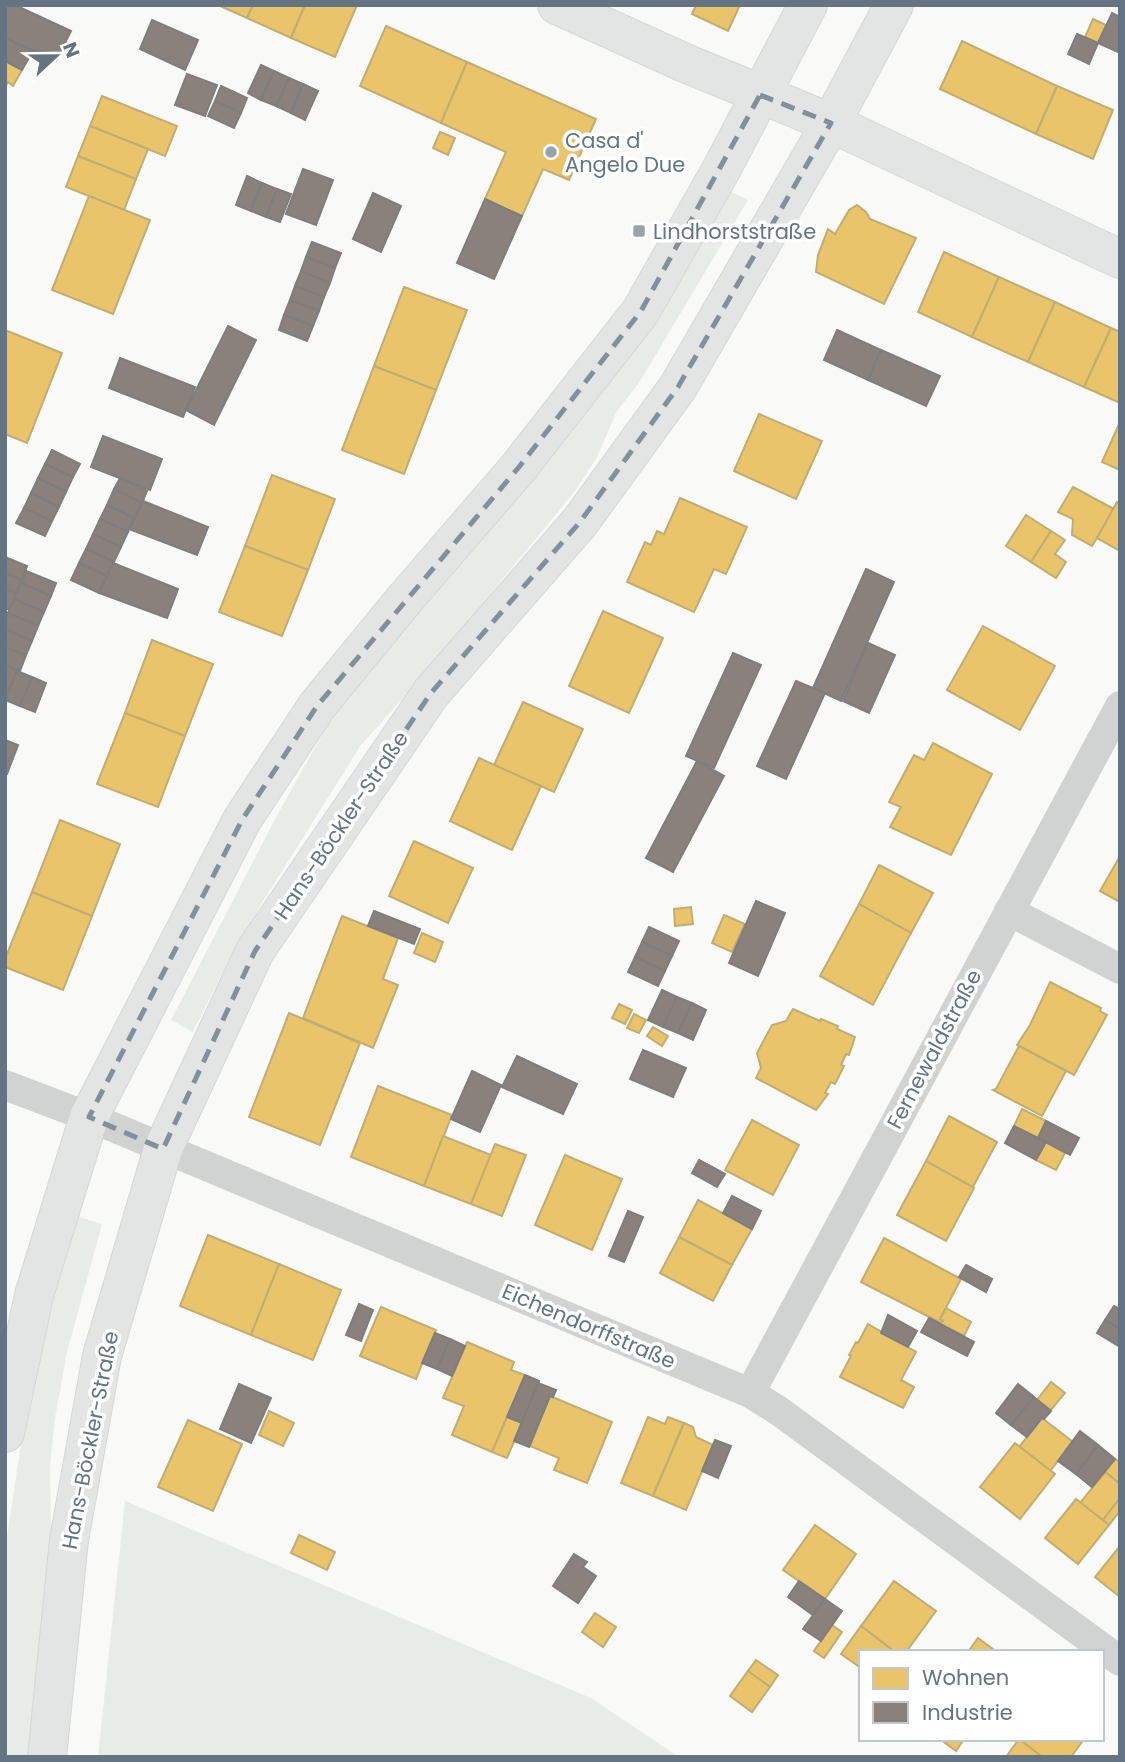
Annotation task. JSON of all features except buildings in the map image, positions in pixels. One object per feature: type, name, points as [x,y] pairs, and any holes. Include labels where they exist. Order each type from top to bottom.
[{"type":"main road","points":[[556,5],[760,95],[831,123],[1120,259]]},
{"type":"main road","points":[[5,1433],[34,1295],[89,1117],[242,820],[317,706],[519,467],[641,311],[808,5]]},
{"type":"main road","name":"Hans-Böckler-Straße","points":[[47,1757],[69,1540],[102,1356],[163,1149],[255,951],[431,693],[580,522],[678,387],[831,123],[894,5]]},
{"type":"street","name":"Fernewaldstraße","points":[[750,1393],[1120,706]]},
{"type":"street","points":[[1009,911],[1120,969]]},
{"type":"street","name":"Eichendorffstraße","points":[[5,1085],[89,1117],[750,1393],[779,1411],[1120,1661]]},
{"type":"highlighted area","points":[[760,95],[831,123],[678,387],[580,522],[431,693],[255,951],[163,1149],[89,1117],[242,820],[317,706],[519,467],[641,311]]},
{"type":"shaded area","points":[[726,189],[748,200],[639,383],[617,411],[597,457],[575,491],[424,675],[361,745],[232,954],[193,1032],[171,1020],[274,821],[327,726],[415,615]]},
{"type":"shaded area","points":[[76,1216],[102,1224],[67,1352],[55,1418],[50,1466],[51,1536],[30,1757],[5,1757],[5,1550],[32,1371]]},
{"type":"shaded area","points":[[125,1501],[591,1698],[679,1757],[98,1757]]},
{"type":"place","name":"Casa d' Angelo Due","points":[[551,152]]},
{"type":"place","name":"Lindhorststraße","points":[[639,231]]}]
